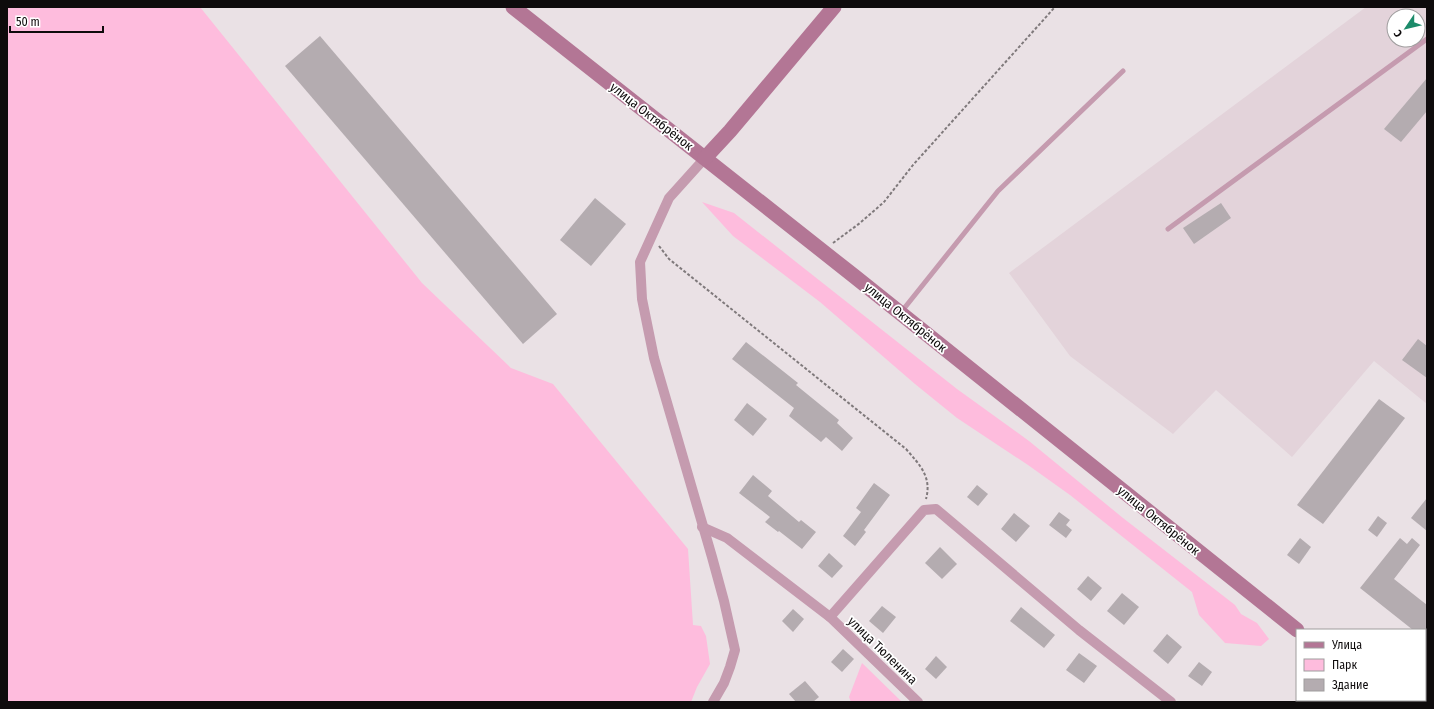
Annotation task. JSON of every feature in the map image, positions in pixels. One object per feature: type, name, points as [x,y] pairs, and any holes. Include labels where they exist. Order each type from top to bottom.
[{"type":"street","name":"улица Октябрёнок","points":[[512,7],[822,250],[1296,629]]},
{"type":"street","points":[[713,702],[724,683],[735,650],[724,601],[654,358],[642,299],[640,262],[670,198],[730,131],[834,7]]},
{"type":"street","points":[[830,617],[924,510],[936,509],[1079,630],[1171,702]]},
{"type":"street","name":"улица Тюленина","points":[[702,527],[727,538],[830,617],[918,702]]},
{"type":"lane","points":[[1168,229],[1427,39]]},
{"type":"lane","points":[[900,313],[998,191],[1123,71]]},
{"type":"path","points":[[822,250],[860,223],[884,202],[913,165],[1055,7]]},
{"type":"path","points":[[652,237],[669,259],[906,449],[922,468],[929,488],[924,510]]},
{"type":"shaded area","points":[[1366,7],[1427,7],[1427,404],[1374,361],[1292,457],[1216,390],[1173,434],[1070,356],[1009,273]]},
{"type":"green space","points":[[7,7],[200,7],[422,283],[511,368],[553,384],[688,549],[693,625],[701,626],[706,636],[710,664],[697,687],[691,702],[7,702]]},
{"type":"green space","points":[[702,202],[734,213],[957,389],[1029,441],[1123,518],[1235,605],[1241,614],[1257,623],[1269,639],[1261,646],[1225,643],[1199,615],[1192,592],[1070,495],[957,418],[820,302],[733,236]]},
{"type":"green space","points":[[862,663],[902,702],[851,702],[849,697]]},
{"type":"building","points":[[320,36],[557,314],[523,344],[285,66]]},
{"type":"building","points":[[1427,78],[1427,111],[1401,142],[1384,129]]},
{"type":"building","points":[[595,198],[626,224],[591,266],[560,240]]},
{"type":"building","points":[[1221,203],[1231,218],[1194,244],[1183,228]]},
{"type":"building","points":[[1418,339],[1427,346],[1427,378],[1402,360]]},
{"type":"building","points":[[746,342],[798,383],[796,385],[839,420],[837,423],[853,438],[842,451],[826,437],[821,442],[789,416],[794,408],[732,359]]},
{"type":"building","points":[[1379,399],[1405,418],[1323,524],[1297,505]]},
{"type":"building","points":[[747,403],[767,419],[753,436],[734,420]]},
{"type":"building","points":[[753,475],[772,491],[768,496],[799,522],[801,520],[816,532],[802,549],[765,522],[770,517],[739,493]]},
{"type":"building","points":[[874,483],[890,495],[864,530],[866,532],[855,546],[843,536],[861,512],[856,508]]},
{"type":"building","points":[[977,485],[988,494],[978,506],[967,497]]},
{"type":"building","points":[[1427,498],[1427,531],[1411,518]]},
{"type":"building","points":[[1059,512],[1070,520],[1066,525],[1072,530],[1066,538],[1049,525]]},
{"type":"building","points":[[1014,513],[1030,526],[1016,542],[1001,529]]},
{"type":"building","points":[[1378,516],[1387,523],[1377,537],[1368,530]]},
{"type":"building","points":[[1300,538],[1311,547],[1299,564],[1287,555]]},
{"type":"building","points":[[1400,538],[1407,544],[1412,538],[1420,545],[1394,579],[1427,605],[1427,630],[1412,629],[1360,588]]},
{"type":"building","points":[[940,547],[957,564],[942,579],[925,563]]},
{"type":"building","points":[[829,553],[843,566],[832,578],[818,566]]},
{"type":"building","points":[[1088,576],[1102,588],[1091,601],[1077,589]]},
{"type":"building","points":[[1122,593],[1139,607],[1124,625],[1107,611]]},
{"type":"building","points":[[882,606],[896,617],[883,633],[869,621]]},
{"type":"building","points":[[1021,607],[1055,635],[1044,648],[1010,621]]},
{"type":"building","points":[[793,609],[804,619],[793,632],[782,621]]},
{"type":"building","points":[[1167,634],[1182,647],[1168,664],[1153,651]]},
{"type":"building","points":[[843,649],[854,659],[842,672],[831,662]]},
{"type":"building","points":[[1079,653],[1097,666],[1084,683],[1066,670]]},
{"type":"building","points":[[936,656],[947,667],[936,679],[925,669]]},
{"type":"building","points":[[1199,662],[1212,672],[1202,686],[1188,676]]},
{"type":"building","points":[[805,681],[819,697],[813,702],[796,702],[789,694]]}]
